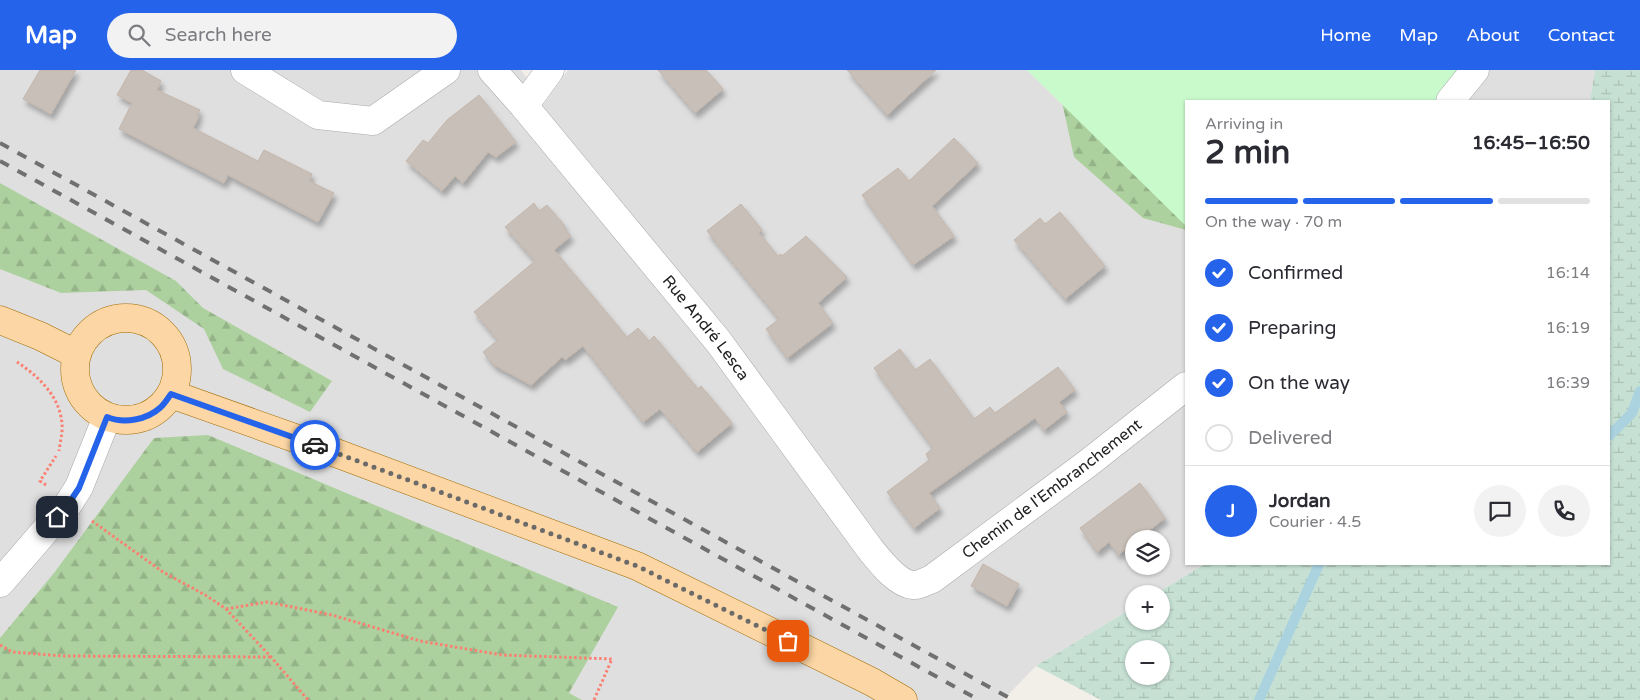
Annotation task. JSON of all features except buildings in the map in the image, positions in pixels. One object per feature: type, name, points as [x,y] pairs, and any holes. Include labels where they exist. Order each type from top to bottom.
[{"type":"main road","points":[[128,317],[145,321],[160,330],[171,344],[176,360],[177,377],[171,394],[161,407],[146,417],[130,420],[113,419],[98,412],[85,402],[77,386],[74,370],[76,354],[84,338],[96,327],[104,323],[128,317]]},
{"type":"main road","points":[[0,320],[40,336],[76,354]]},
{"type":"main road","points":[[171,394],[320,447],[637,566],[872,682],[903,700]]},
{"type":"street","points":[[245,70],[318,115],[373,121],[446,70]]},
{"type":"street","name":"Rue André Lesca","points":[[492,70],[524,106],[718,341],[870,549],[888,570],[904,583],[914,586]]},
{"type":"street","points":[[524,106],[550,70]]},
{"type":"street","points":[[1451,100],[1475,70]]},
{"type":"street","name":"Chemin de l'Embranchement","points":[[914,586],[932,579],[1087,464],[1185,387]]},
{"type":"street","points":[[0,583],[69,503],[79,488],[107,417]]},
{"type":"path","points":[[12,359],[36,375],[56,401],[62,424],[58,453],[40,481],[118,541],[163,572],[226,608],[308,700]]},
{"type":"path","points":[[226,608],[267,602],[332,614],[420,641],[502,655],[612,659],[594,700]]},
{"type":"path","points":[[0,645],[12,652],[63,656],[271,657]]},
{"type":"shaded area","points":[[0,70],[521,70],[544,104],[568,70],[1027,70],[1185,225],[1185,565],[1203,565],[1170,585],[1125,585],[1125,612],[1036,666],[1003,700],[0,700]]},
{"type":"shaded area","points":[[1456,70],[1595,70],[1590,100],[1429,100]]},
{"type":"green space","points":[[1027,70],[1475,70],[1451,100],[1185,100],[1185,225]]},
{"type":"green space","points":[[1055,70],[1185,101],[1185,230],[1143,218],[1074,157]]},
{"type":"green space","points":[[1595,70],[1640,70],[1640,700],[1101,700],[1036,666],[1125,612],[1125,630],[1170,630],[1170,585],[1203,565],[1610,565],[1610,100],[1590,100]]},
{"type":"green space","points":[[0,183],[176,281],[203,308],[332,381],[310,412],[223,369],[204,329],[146,290],[61,293],[0,269]]},
{"type":"green space","points":[[208,435],[618,607],[569,693],[582,700],[0,700],[0,638],[54,573],[154,438]]},
{"type":"waterway","points":[[1610,435],[1632,413],[1640,391]]},
{"type":"waterway","points":[[1259,700],[1319,565]]},
{"type":"railway","points":[[0,143],[1013,700]]},
{"type":"railway","points":[[0,161],[979,700]]},
{"type":"way so far","points":[[315,445],[637,566],[788,641]]},
{"type":"route","points":[[57,517],[79,488],[107,417],[130,420],[146,417],[161,407],[171,394],[315,445]]}]
